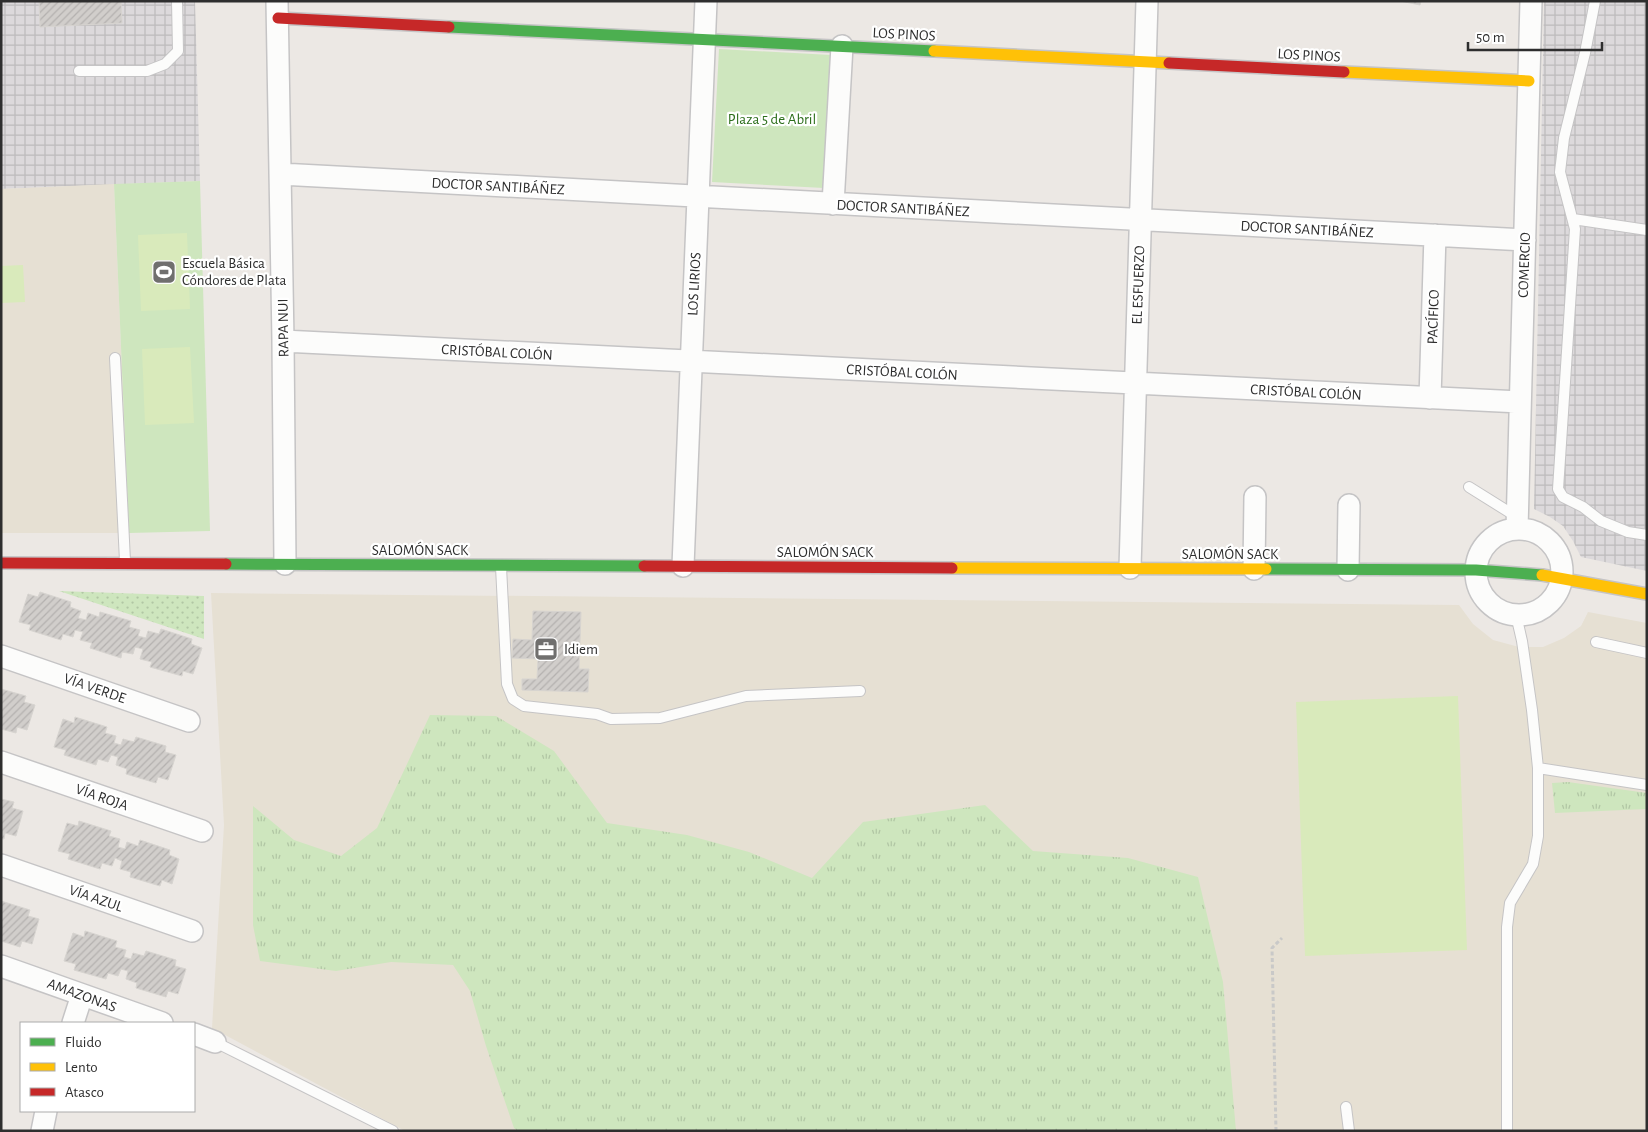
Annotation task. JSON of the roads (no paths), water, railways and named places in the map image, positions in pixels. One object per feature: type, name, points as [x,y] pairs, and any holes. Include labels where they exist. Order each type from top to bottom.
[{"type":"street","name":"LOS LIRIOS","points":[[683,566],[706,1]]},
{"type":"street","name":"EL ESFUERZO","points":[[1130,568],[1147,1]]},
{"type":"street","name":"COMERCIO","points":[[1517,523],[1531,1]]},
{"type":"street","name":"LOS PINOS","points":[[278,9],[705,39],[1529,81]]},
{"type":"street","name":"RAPA NUI","points":[[278,9],[284,564]]},
{"type":"street","points":[[833,204],[842,46]]},
{"type":"street","name":"DOCTOR SANTIBÁÑEZ","points":[[280,174],[1525,240]]},
{"type":"street","name":"PACÍFICO","points":[[1430,398],[1435,235]]},
{"type":"street","name":"CRISTÓBAL COLÓN","points":[[283,341],[1520,402]]},
{"type":"street","points":[[1254,569],[1256,497]]},
{"type":"street","points":[[1348,570],[1349,505]]},
{"type":"street","points":[[1517,523],[1536,532],[1551,543],[1561,560],[1562,578],[1556,596],[1543,609],[1534,613],[1516,615],[1498,610],[1484,597],[1476,580],[1476,570],[1477,562],[1486,545],[1517,523]]},
{"type":"street","name":"SALOMÓN SACK","points":[[1,562],[1476,570],[1518,572],[1562,578],[1647,594]]},
{"type":"street","name":"VÍA VERDE","points":[[1,656],[189,721]]},
{"type":"street","name":"VÍA ROJA","points":[[1,762],[202,831]]},
{"type":"street","name":"VÍA AZUL","points":[[1,865],[192,931]]},
{"type":"street","name":"AMAZONAS","points":[[1,966],[159,1022]]},
{"type":"street","points":[[74,1022],[82,995]]},
{"type":"street","points":[[195,1034],[215,1042]]},
{"type":"street","points":[[42,1131],[46,1112]]},
{"type":"lane","points":[[79,71],[147,71],[165,64],[178,50],[177,1]]},
{"type":"lane","points":[[1595,1],[1585,53],[1564,138],[1560,172],[1575,229],[1558,489],[1563,498],[1583,507],[1601,521],[1628,532],[1647,535]]},
{"type":"lane","points":[[1573,218],[1647,230]]},
{"type":"lane","points":[[116,358],[125,563]]},
{"type":"lane","points":[[1468,487],[1517,523]]},
{"type":"lane","points":[[500,565],[507,684],[513,699],[524,706],[596,714],[611,719],[660,718],[746,696],[860,691]]},
{"type":"lane","points":[[1507,1131],[1507,927],[1510,903],[1533,864],[1538,836],[1538,768],[1522,642],[1516,615]]},
{"type":"lane","points":[[1596,642],[1647,653]]},
{"type":"lane","points":[[1538,768],[1647,785]]},
{"type":"lane","points":[[215,1042],[393,1131]]},
{"type":"lane","points":[[1346,1107],[1349,1131]]},
{"type":"place","name":"Escuela Básica Cóndores de Plata","points":[[164,272]]},
{"type":"place","name":"Idiem","points":[[546,649]]},
{"type":"park label","name":"Plaza 5 de Abril","points":[[772,119]]}]
